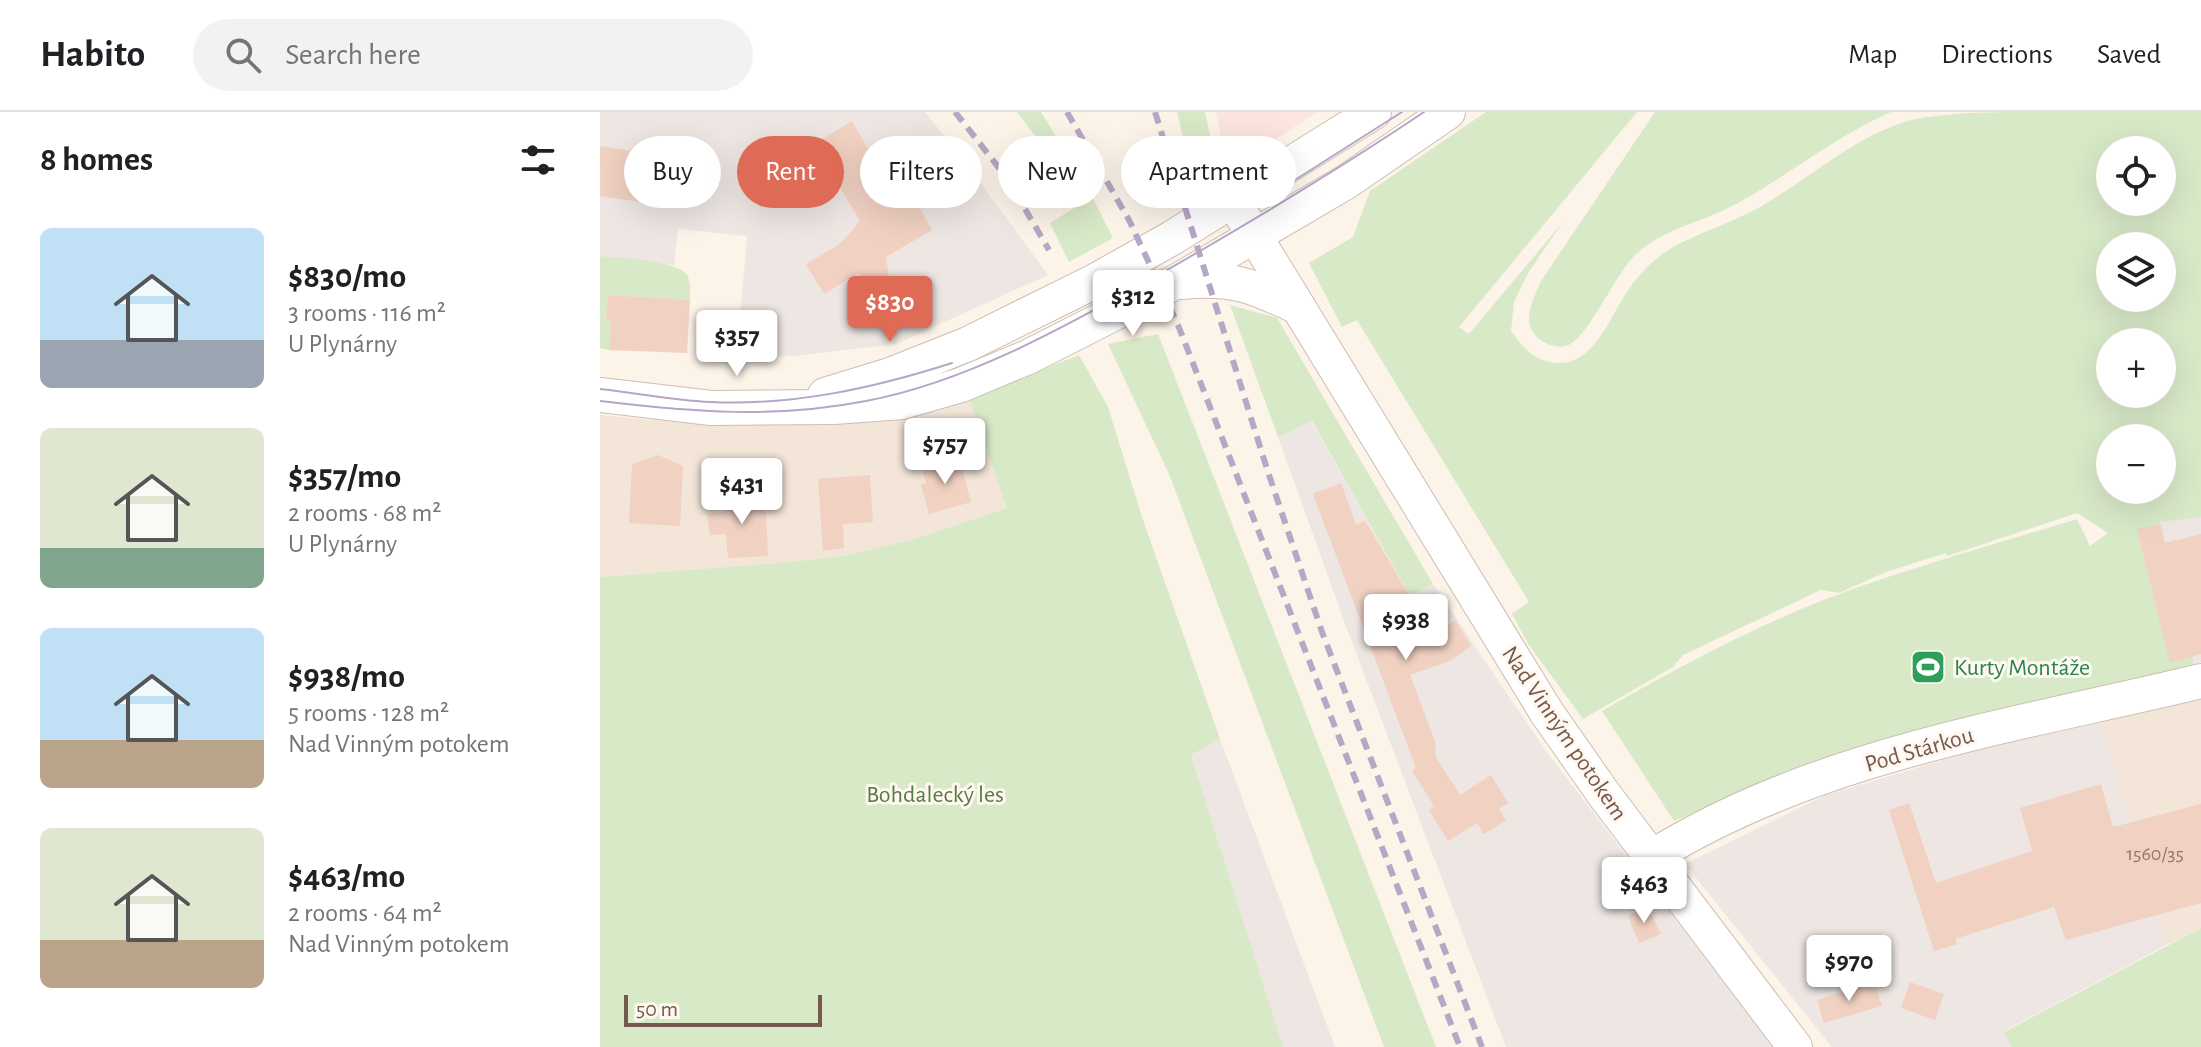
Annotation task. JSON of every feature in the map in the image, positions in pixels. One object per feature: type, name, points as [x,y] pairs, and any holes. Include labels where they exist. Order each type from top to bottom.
[{"type":"street","points":[[1296,160],[1374,112]]},
{"type":"street","points":[[600,395],[711,408],[882,405],[917,399],[961,385],[1028,357],[1174,283],[1346,182],[1448,112]]},
{"type":"street","points":[[763,407],[845,390],[968,344],[1095,281],[1217,208]]},
{"type":"street","name":"Nad Vinným potokem","points":[[1237,208],[1547,713],[1603,793],[1795,1047]]},
{"type":"street","points":[[1174,283],[1217,279],[1256,287],[1298,307]]},
{"type":"street","name":"Pod Stárkou","points":[[1652,857],[1725,815],[1813,780],[1959,737],[2201,681]]},
{"type":"shaded area","points":[[600,112],[925,112],[945,136],[860,136],[860,208],[982,208],[982,185],[1048,275],[896,344],[794,356],[737,358],[747,236],[678,229],[674,265],[600,256]]},
{"type":"shaded area","points":[[1216,112],[1318,112],[1281,136],[1221,136]]},
{"type":"shaded area","points":[[969,398],[1008,508],[911,540],[848,555],[600,577],[600,415],[706,425],[850,419]]},
{"type":"shaded area","points":[[1311,421],[1410,594],[1433,584],[1543,747],[1773,1047],[1506,1047],[1347,629],[1278,437]]},
{"type":"shaded area","points":[[2201,517],[2201,662],[2194,664],[2159,521]]},
{"type":"shaded area","points":[[2201,695],[2201,928],[2166,945],[2101,722]]},
{"type":"shaded area","points":[[2101,722],[2166,945],[2004,1031],[2011,1047],[1832,1047],[1685,864],[1826,795],[1984,748]]},
{"type":"shaded area","points":[[1220,739],[1335,1047],[1283,1047],[1191,755]]},
{"type":"green space","points":[[1017,112],[1041,112],[1056,136],[1035,136]]},
{"type":"green space","points":[[1177,112],[1205,112],[1210,136],[1183,136]]},
{"type":"green space","points":[[1486,112],[1637,112],[1459,327],[1469,334],[1563,222],[1528,273],[1514,302],[1511,331],[1531,353],[1558,363],[1582,356],[1592,347],[1634,282],[1663,254],[1760,207],[1852,147],[1891,127],[1926,117],[1971,113],[2201,112],[2201,517],[2160,522],[2194,664],[1909,737],[1755,786],[1674,821],[1602,711],[1740,637],[1857,588],[2077,519],[2090,546],[2108,533],[2077,513],[1947,556],[1946,553],[1886,572],[1839,593],[1821,590],[1683,655],[1673,667],[1583,719],[1529,645],[1512,614],[1529,602],[1357,320],[1342,327],[1309,263],[1353,237],[1370,191]]},
{"type":"green space","points":[[1655,112],[1891,112],[1848,134],[1744,199],[1666,234],[1645,247],[1627,264],[1592,320],[1574,342],[1560,347],[1545,342],[1535,335],[1529,321],[1531,305],[1541,281]]},
{"type":"green space","points":[[1074,208],[1098,208],[1113,238],[1069,262],[1050,223]]},
{"type":"green space","points":[[600,256],[647,261],[681,270],[689,281],[690,300],[608,295],[606,319],[611,320],[609,350],[600,348]]},
{"type":"green space","points":[[1230,305],[1277,318],[1433,584],[1410,595],[1312,421],[1278,437]]},
{"type":"green space","points":[[1158,334],[1436,1047],[1384,1047],[1169,474],[1108,344]]},
{"type":"green space","name":"Bohdalecký les","points":[[1079,355],[1108,407],[1142,517],[1220,739],[1191,755],[1283,1047],[600,1047],[600,577],[848,555],[911,540],[1007,508],[969,398]]},
{"type":"green space","points":[[2201,928],[2201,1047],[2011,1047],[2004,1032]]},
{"type":"building","points":[[852,121],[861,136],[860,208],[920,208],[932,230],[886,257],[890,285],[879,292],[858,273],[824,294],[806,264],[840,244],[860,221],[844,194],[844,136],[827,136]]},
{"type":"building","points":[[600,146],[624,150],[624,200],[600,196]]},
{"type":"building","points":[[608,295],[690,300],[687,353],[609,350],[611,320],[606,320]]},
{"type":"building","points":[[658,455],[683,466],[680,526],[629,523],[632,464]]},
{"type":"building","points":[[959,458],[971,502],[929,514],[921,484],[926,483],[922,469]]},
{"type":"building","points":[[870,475],[873,522],[843,524],[844,548],[823,551],[818,479]]},
{"type":"building","points":[[1341,483],[1356,525],[1365,521],[1423,618],[1432,615],[1439,633],[1455,620],[1471,646],[1450,661],[1410,675],[1436,744],[1435,756],[1460,795],[1491,775],[1508,803],[1499,809],[1506,820],[1484,834],[1477,823],[1448,841],[1429,810],[1434,806],[1412,771],[1416,768],[1313,494]]},
{"type":"building","points":[[765,495],[768,556],[728,558],[726,534],[710,535],[707,514],[725,512],[724,498]]},
{"type":"building","points":[[2160,524],[2165,543],[2201,534],[2201,654],[2170,663],[2137,529]]},
{"type":"building","points":[[2101,784],[2113,827],[2201,804],[2201,903],[2066,940],[2054,907],[1955,939],[1957,944],[1934,951],[1889,810],[1909,803],[1936,883],[2032,851],[2020,808]]},
{"type":"building","points":[[1648,907],[1661,934],[1639,943],[1628,916]]},
{"type":"building","points":[[1874,982],[1882,1006],[1824,1023],[1817,1000]]},
{"type":"building","points":[[1910,982],[1944,994],[1935,1020],[1901,1008]]},
{"type":"tram line","points":[[1296,179],[1402,112]]},
{"type":"tram line","points":[[600,401],[701,411],[798,410],[866,401],[942,380],[1018,349],[1160,274],[1293,196],[1424,112]]},
{"type":"tram line","points":[[600,389],[696,401],[772,401],[863,387],[952,363]]},
{"type":"railway","points":[[955,112],[1007,178],[1049,250]]},
{"type":"railway","points":[[1067,112],[1129,220],[1178,325],[1460,1047]]},
{"type":"railway","points":[[1155,112],[1267,469],[1322,632],[1482,1047]]},
{"type":"place","name":"Kurty Montáže","points":[[1928,667]]}]
